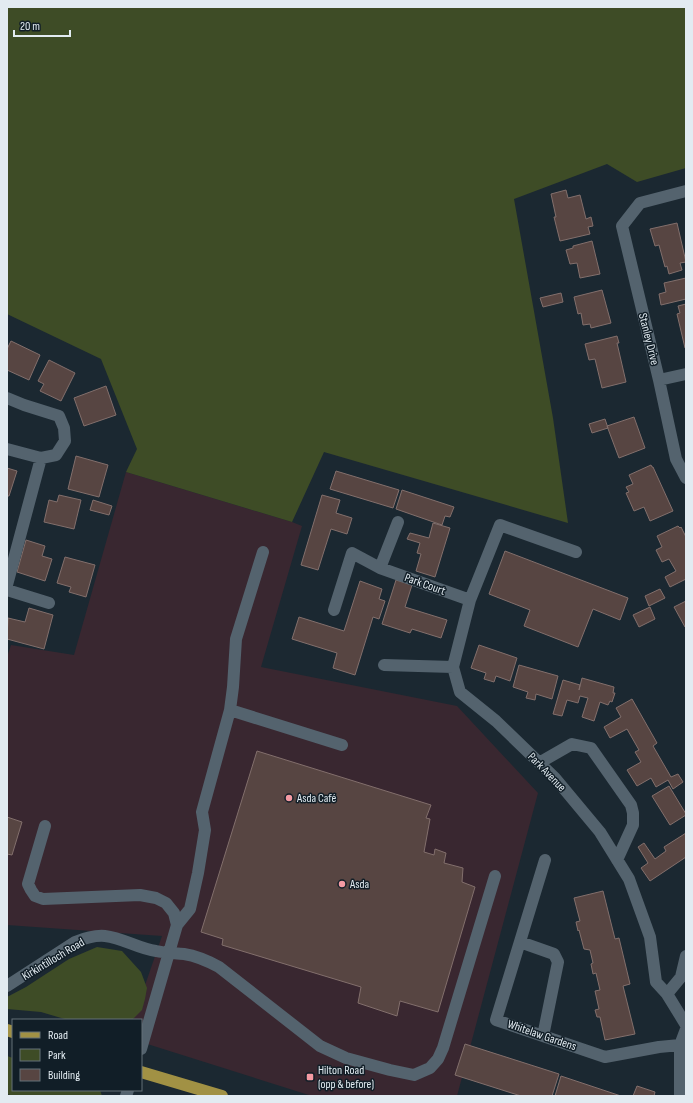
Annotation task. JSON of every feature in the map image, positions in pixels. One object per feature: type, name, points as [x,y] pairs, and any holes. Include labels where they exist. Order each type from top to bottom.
[{"type":"main road","points":[[142,1072],[222,1096]]},
{"type":"street","name":"Stanley Drive","points":[[686,190],[640,203],[622,226],[659,380],[676,459],[686,478]]},
{"type":"street","points":[[659,380],[686,374]]},
{"type":"street","points":[[7,398],[59,416],[64,428],[65,441],[56,454],[41,458],[7,449]]},
{"type":"street","points":[[7,585],[41,458]]},
{"type":"street","points":[[380,568],[398,522]]},
{"type":"street","name":"Park Avenue","points":[[576,552],[500,525],[470,600],[453,667],[460,692],[496,721],[555,778],[600,832],[628,879],[650,938],[656,982],[667,994],[686,1025]]},
{"type":"street","points":[[142,1047],[177,925],[190,909],[205,830],[202,812],[230,710],[236,639],[263,552]]},
{"type":"street","name":"Park Court","points":[[334,610],[352,553],[380,568],[470,600]]},
{"type":"street","points":[[7,590],[49,603]]},
{"type":"street","points":[[384,665],[453,667]]},
{"type":"street","points":[[230,710],[342,745]]},
{"type":"street","points":[[539,763],[572,744],[591,748],[631,805],[633,813],[633,825],[617,860]]},
{"type":"street","points":[[46,826],[28,884],[35,896],[43,899],[140,895],[156,898],[166,903],[174,913],[177,925]]},
{"type":"street","name":"Whitelaw Gardens","points":[[545,860],[496,1020],[605,1057],[659,1047],[680,1045]]},
{"type":"street","name":"Kirkintilloch Road","points":[[7,986],[75,942],[85,938],[105,936],[115,938],[156,951],[170,952],[198,958],[219,967],[320,1046],[346,1058],[414,1075],[430,1068],[438,1058],[443,1048],[495,876]]},
{"type":"street","points":[[520,942],[554,954],[558,962],[542,1036]]},
{"type":"street","points":[[667,994],[681,977],[686,956]]},
{"type":"street","points":[[680,1096],[680,1045],[686,1029]]},
{"type":"shaded area","points":[[126,472],[302,526],[261,667],[457,706],[538,793],[457,1096],[312,1096],[142,1042],[142,1019],[133,1019],[162,936],[7,925],[7,657],[11,645],[74,655]]},
{"type":"green space","points":[[7,7],[686,7],[686,168],[637,182],[607,164],[514,199],[553,418],[568,523],[324,452],[292,522],[126,472],[137,449],[101,359],[7,314]]},
{"type":"green space","points":[[97,947],[122,951],[141,972],[147,988],[142,1010],[133,1019],[65,1019],[41,1012],[7,1009],[7,997],[26,987],[69,959]]},
{"type":"green space","points":[[7,1056],[12,1058],[12,1091],[100,1091],[102,1096],[13,1096],[7,1094]]},
{"type":"building","points":[[566,190],[568,198],[580,195],[586,219],[591,217],[593,226],[588,227],[590,234],[560,241],[554,217],[556,217],[551,194]]},
{"type":"building","points":[[677,223],[686,262],[680,263],[682,270],[669,274],[667,266],[665,267],[659,245],[655,246],[650,229]]},
{"type":"building","points":[[592,241],[600,274],[580,278],[577,263],[570,264],[566,250],[573,248],[573,246]]},
{"type":"building","points":[[686,278],[686,299],[661,305],[659,294],[666,292],[664,283]]},
{"type":"building","points":[[602,290],[611,323],[591,328],[590,324],[583,325],[581,313],[578,314],[574,297]]},
{"type":"building","points":[[561,293],[563,302],[543,307],[540,298]]},
{"type":"building","points":[[686,304],[685,348],[677,314],[680,313],[678,306]]},
{"type":"building","points":[[617,336],[619,343],[617,343],[626,382],[602,388],[595,359],[589,360],[585,344]]},
{"type":"building","points":[[11,341],[40,355],[29,380],[7,370],[7,349]]},
{"type":"building","points":[[49,360],[75,373],[61,401],[40,391],[44,384],[38,381]]},
{"type":"building","points":[[106,386],[116,415],[84,426],[74,398]]},
{"type":"building","points":[[634,417],[645,448],[619,458],[607,426]]},
{"type":"building","points":[[605,419],[608,428],[592,433],[589,424]]},
{"type":"building","points":[[76,456],[108,465],[99,497],[68,489]]},
{"type":"building","points":[[651,465],[673,511],[650,521],[644,507],[634,511],[626,493],[629,492],[626,487],[633,484],[629,475]]},
{"type":"building","points":[[7,468],[17,471],[9,496],[7,496]]},
{"type":"building","points":[[336,471],[399,490],[393,508],[330,489]]},
{"type":"building","points":[[402,490],[454,507],[450,517],[445,516],[442,525],[396,509]]},
{"type":"building","points":[[59,495],[81,500],[74,529],[44,522],[49,500],[57,502]]},
{"type":"building","points":[[322,495],[340,500],[336,513],[352,518],[347,534],[331,529],[318,570],[301,565]]},
{"type":"building","points":[[93,500],[112,506],[109,515],[90,510]]},
{"type":"building","points":[[433,523],[450,528],[435,577],[416,571],[421,554],[417,553],[420,543],[407,539],[410,533],[429,538]]},
{"type":"building","points":[[678,526],[680,528],[681,527],[686,537],[686,579],[670,587],[665,577],[676,571],[669,559],[662,562],[656,550],[662,547],[657,536]]},
{"type":"building","points":[[26,540],[45,546],[42,556],[52,559],[45,581],[17,572]]},
{"type":"building","points":[[505,551],[628,598],[620,620],[593,609],[578,647],[524,626],[530,610],[489,594]]},
{"type":"building","points":[[65,557],[95,565],[86,597],[69,592],[71,587],[57,583]]},
{"type":"building","points":[[396,580],[412,585],[405,607],[447,620],[441,638],[412,629],[410,633],[382,624]]},
{"type":"building","points":[[360,581],[382,589],[379,599],[385,601],[379,619],[373,617],[355,675],[333,668],[337,653],[292,639],[299,617],[344,631]]},
{"type":"building","points":[[660,589],[665,598],[649,606],[645,596]]},
{"type":"building","points":[[686,601],[686,627],[685,627],[674,607]]},
{"type":"building","points":[[650,607],[655,619],[639,627],[633,615]]},
{"type":"building","points":[[29,608],[53,615],[44,649],[7,639],[8,618],[25,622]]},
{"type":"building","points":[[479,645],[517,658],[510,681],[496,676],[494,682],[484,679],[486,673],[471,668]]},
{"type":"building","points":[[519,665],[558,676],[552,699],[536,694],[535,700],[526,698],[528,692],[513,687]]},
{"type":"building","points":[[582,678],[614,687],[613,693],[615,693],[612,702],[610,701],[608,705],[600,702],[594,721],[582,717],[588,698],[580,696],[578,703],[567,700],[562,716],[553,714],[563,680],[580,685],[579,690]]},
{"type":"building","points":[[632,699],[657,743],[653,746],[671,777],[678,774],[683,782],[673,789],[668,780],[656,787],[651,778],[637,786],[627,770],[641,762],[635,752],[639,750],[627,729],[610,738],[604,727],[621,717],[616,708]]},
{"type":"building","name":"Asda","points":[[257,751],[431,805],[426,818],[430,819],[424,852],[434,855],[435,849],[446,853],[444,863],[463,868],[462,882],[475,887],[438,1012],[400,1001],[397,1016],[358,1003],[361,987],[222,945],[223,939],[201,932]]},
{"type":"building","points":[[669,786],[686,814],[670,825],[652,796]]},
{"type":"building","points":[[7,817],[22,822],[12,855],[7,854]]},
{"type":"building","points":[[686,833],[686,857],[650,881],[641,868],[648,863],[638,847],[644,843],[655,859],[666,851],[664,847]]},
{"type":"building","points":[[603,891],[615,939],[619,938],[630,984],[623,986],[635,1034],[605,1040],[600,1017],[597,1017],[595,1010],[599,1009],[595,991],[600,990],[596,973],[593,974],[591,964],[593,963],[590,950],[584,949],[579,930],[578,931],[576,922],[580,921],[574,898]]},
{"type":"building","points":[[465,1044],[559,1074],[552,1096],[521,1096],[455,1075]]},
{"type":"building","points":[[561,1076],[621,1096],[555,1096]]},
{"type":"building","points":[[637,1086],[655,1092],[654,1096],[633,1096]]},
{"type":"place","name":"Asda Café","points":[[289,798]]},
{"type":"place","name":"Asda","points":[[342,884]]},
{"type":"place","name":"Hilton Road (opp & before)","points":[[310,1077]]}]
